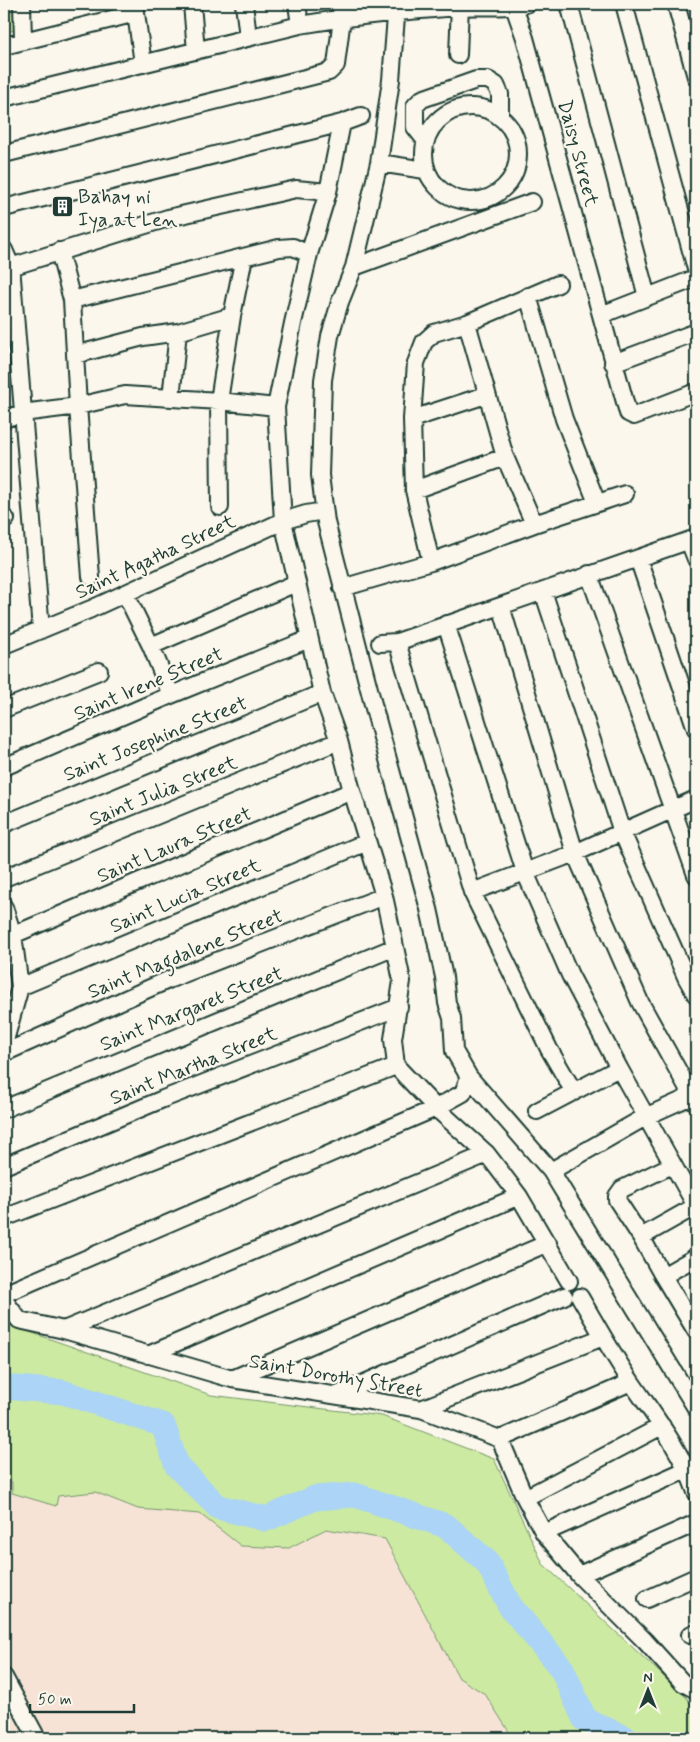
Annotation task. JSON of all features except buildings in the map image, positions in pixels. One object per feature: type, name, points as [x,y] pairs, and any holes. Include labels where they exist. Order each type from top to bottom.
[{"type":"street","points":[[22,4],[23,40]]},
{"type":"street","points":[[192,4],[196,51]]},
{"type":"street","points":[[244,4],[248,37]]},
{"type":"street","points":[[297,4],[300,25]]},
{"type":"street","points":[[569,4],[647,297]]},
{"type":"street","points":[[624,4],[696,269]]},
{"type":"street","points":[[676,4],[696,78]]},
{"type":"street","points":[[4,98],[300,25],[342,11],[460,5],[517,5]]},
{"type":"street","points":[[458,55],[460,5]]},
{"type":"street","name":"Daisy Street","points":[[517,5],[602,315],[613,363],[628,412],[634,416],[696,392]]},
{"type":"street","points":[[4,46],[136,8],[143,64]]},
{"type":"street","points":[[397,8],[391,80],[379,163],[354,267],[340,302],[330,336],[323,380],[320,475],[324,511],[342,588],[429,909],[444,977],[447,1003],[452,1018],[454,1050],[470,1077],[551,1171],[696,1408]]},
{"type":"street","points":[[4,154],[329,72],[336,64],[342,11]]},
{"type":"street","points":[[426,141],[415,127],[415,106],[422,99],[476,80],[488,80],[496,85],[500,94],[500,117]]},
{"type":"street","points":[[474,106],[492,111],[500,117],[507,122],[516,139],[519,157],[514,175],[503,190],[487,200],[468,202],[450,197],[435,186],[425,170],[423,151],[428,133],[439,118],[455,109],[474,106]]},
{"type":"street","points":[[4,208],[342,123],[361,116]]},
{"type":"street","points":[[342,123],[328,192],[309,254],[276,407],[283,521],[296,583],[322,693],[339,741],[384,896],[402,981],[393,1040],[396,1066],[436,1108],[487,1154],[519,1196],[548,1243],[571,1292],[662,1426],[688,1469],[696,1492]]},
{"type":"street","points":[[379,163],[425,170]]},
{"type":"street","points":[[7,268],[168,218],[296,189],[328,192]]},
{"type":"street","points":[[354,267],[532,202]]},
{"type":"street","points":[[72,300],[279,248],[293,247],[309,254]]},
{"type":"street","points":[[4,250],[22,413],[41,630]]},
{"type":"street","points":[[59,251],[72,300],[91,577]]},
{"type":"street","points":[[220,507],[219,400],[232,316],[244,257]]},
{"type":"street","points":[[602,315],[696,278]]},
{"type":"street","points":[[431,562],[414,490],[412,418],[416,363],[424,342],[434,333],[467,322],[558,284]]},
{"type":"street","points":[[528,296],[564,418],[597,503]]},
{"type":"street","points":[[75,355],[143,337],[178,332],[232,316]]},
{"type":"street","points":[[467,322],[505,457],[534,524]]},
{"type":"street","points":[[171,398],[178,332]]},
{"type":"street","points":[[613,363],[696,332]]},
{"type":"street","points":[[4,419],[22,413],[78,406],[126,394],[219,400],[276,407]]},
{"type":"street","points":[[412,418],[486,395]]},
{"type":"street","points":[[414,490],[505,457]]},
{"type":"street","points":[[342,588],[431,562],[534,524],[625,494]]},
{"type":"street","name":"Saint Agatha Street","points":[[4,645],[91,609],[283,521],[324,511]]},
{"type":"street","points":[[380,644],[397,642],[589,574],[693,540],[696,559]]},
{"type":"street","points":[[638,558],[696,729]]},
{"type":"street","points":[[589,574],[696,875]]},
{"type":"street","points":[[151,646],[296,583]]},
{"type":"street","points":[[543,591],[622,832],[686,977],[696,995]]},
{"type":"street","points":[[125,593],[151,646],[171,695]]},
{"type":"street","points":[[500,606],[575,852],[640,1002],[695,1098],[647,1116],[551,1171]]},
{"type":"street","points":[[446,624],[525,872],[570,975],[619,1068],[696,1206],[641,1237]]},
{"type":"street","name":"Saint Irene Street","points":[[4,767],[171,695],[309,639]]},
{"type":"street","points":[[397,642],[472,892],[549,1049],[574,1092]]},
{"type":"street","points":[[4,709],[99,671]]},
{"type":"street","name":"Saint Josephine Street","points":[[4,824],[322,693]]},
{"type":"street","name":"Saint Julia Street","points":[[4,878],[339,741]]},
{"type":"street","name":"Saint Laura Street","points":[[13,935],[352,791]]},
{"type":"street","points":[[472,892],[575,852],[696,799]]},
{"type":"street","name":"Saint Lucia Street","points":[[20,987],[367,842]]},
{"type":"street","name":"Saint Magdalene Street","points":[[4,1053],[168,980],[384,896]]},
{"type":"street","points":[[4,907],[13,935],[20,987],[4,1044]]},
{"type":"street","name":"Saint Margaret Street","points":[[4,1108],[395,947]]},
{"type":"street","name":"Saint Martha Street","points":[[4,1166],[163,1099],[399,1007]]},
{"type":"street","points":[[4,1218],[396,1066]]},
{"type":"street","points":[[537,1111],[619,1068]]},
{"type":"street","points":[[4,1294],[436,1108],[463,1093],[470,1077]]},
{"type":"street","points":[[64,1330],[487,1154]]},
{"type":"street","points":[[672,1164],[622,1189],[616,1196],[618,1204],[641,1237],[662,1276],[696,1331]]},
{"type":"street","points":[[148,1355],[519,1196]]},
{"type":"street","points":[[232,1379],[548,1243]]},
{"type":"street","points":[[662,1276],[696,1257]]},
{"type":"street","points":[[337,1395],[571,1292]]},
{"type":"street","name":"Saint Dorothy Street","points":[[4,1300],[19,1320],[64,1330],[232,1379],[421,1409],[500,1439]]},
{"type":"street","points":[[421,1409],[603,1337]]},
{"type":"street","points":[[631,1382],[500,1439],[525,1498],[544,1533],[579,1575],[645,1641],[683,1684],[696,1690]]},
{"type":"street","points":[[525,1498],[662,1426]]},
{"type":"street","points":[[544,1533],[688,1469]]},
{"type":"street","points":[[579,1575],[696,1523]]},
{"type":"street","points":[[647,1599],[696,1577]]},
{"type":"street","points":[[4,1677],[37,1738]]},
{"type":"shaded area","points":[[4,1475],[12,1482],[56,1506],[58,1496],[95,1491],[138,1509],[200,1514],[241,1546],[289,1548],[326,1529],[385,1539],[459,1678],[485,1694],[513,1738],[4,1738]]},
{"type":"green space","points":[[4,4],[14,4],[16,30],[4,32]]},
{"type":"green space","points":[[4,1323],[211,1395],[382,1416],[494,1459],[543,1564],[687,1698],[696,1713],[696,1738],[513,1738],[485,1694],[459,1678],[385,1539],[326,1529],[289,1548],[241,1546],[200,1514],[138,1509],[95,1492],[58,1496],[56,1506],[12,1493],[12,1482],[4,1475]]},
{"type":"waterway","points":[[4,1387],[63,1392],[163,1425],[177,1466],[218,1507],[266,1519],[315,1498],[355,1495],[446,1526],[487,1562],[510,1606],[562,1669],[585,1720],[625,1738]]},
{"type":"place","name":"Bahay ni Iya at Len","points":[[62,207]]}]
